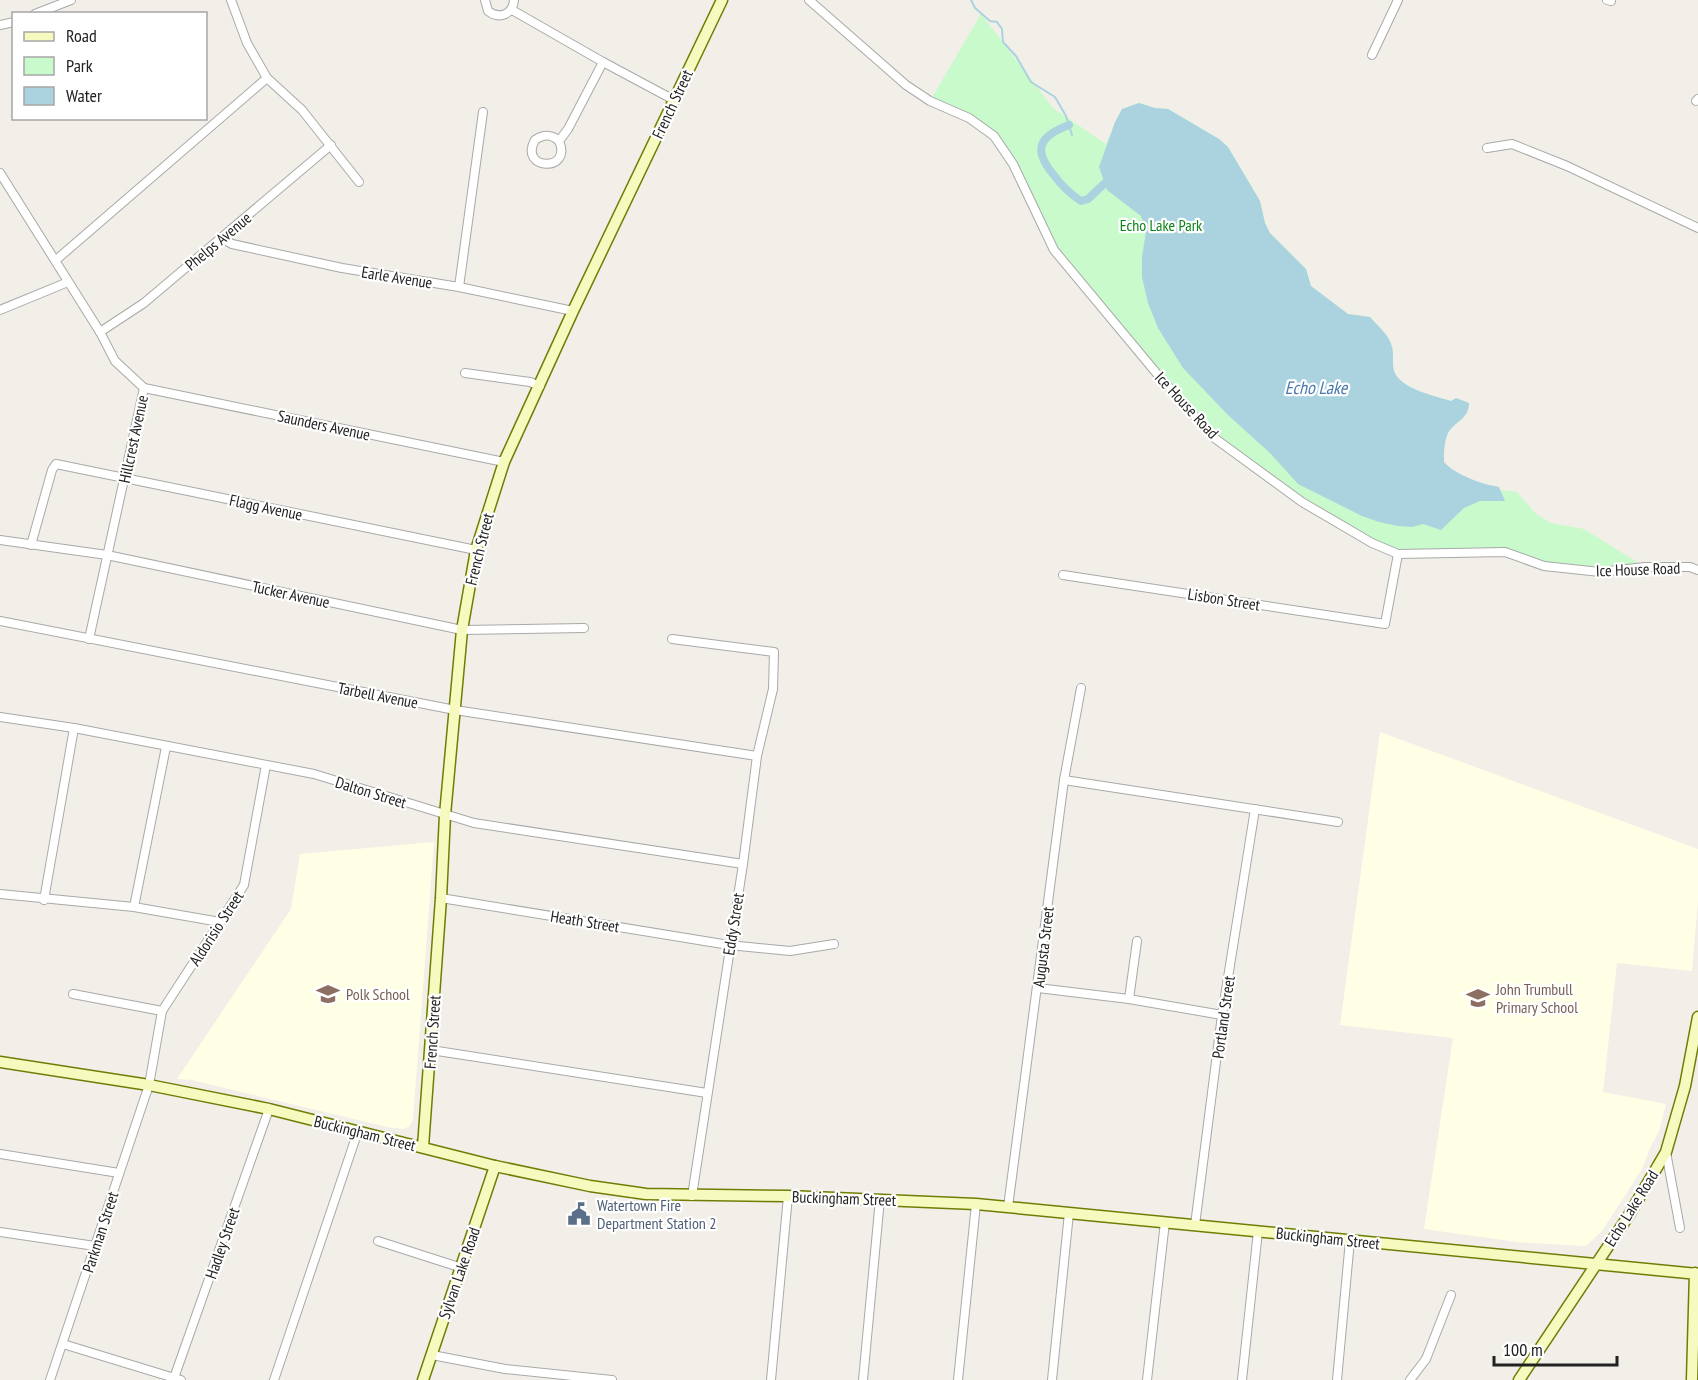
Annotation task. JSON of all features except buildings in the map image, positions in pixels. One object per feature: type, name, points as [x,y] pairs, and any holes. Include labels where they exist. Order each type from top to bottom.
[{"type":"main road","name":"French Street","points":[[423,1147],[445,815],[462,630],[476,550],[504,462],[573,311],[722,0]]},
{"type":"main road","name":"Echo Lake Road","points":[[1520,1380],[1629,1215],[1666,1152],[1685,1086],[1698,1017]]},
{"type":"main road","name":"Buckingham Street","points":[[0,1062],[149,1085],[269,1109],[495,1166],[590,1186],[646,1194],[788,1196],[976,1204],[1696,1274]]},
{"type":"main road","name":"Sylvan Lake Road","points":[[423,1380],[495,1166]]},
{"type":"main road","points":[[1692,1380],[1696,1274]]},
{"type":"street","points":[[40,12],[71,0]]},
{"type":"street","points":[[231,0],[247,44],[267,78],[302,110],[359,182]]},
{"type":"street","points":[[485,0],[486,8],[493,15],[505,15],[512,10],[514,0]]},
{"type":"street","name":"Ice House Road","points":[[809,0],[906,85],[930,101],[969,118],[994,136],[1013,164],[1054,250],[1158,375],[1213,437],[1302,502],[1372,543],[1398,554],[1505,552],[1544,566],[1600,572],[1645,567],[1690,567],[1698,570]]},
{"type":"street","points":[[1372,55],[1398,0]]},
{"type":"street","points":[[512,10],[674,100]]},
{"type":"street","points":[[559,141],[568,129],[603,62]]},
{"type":"street","points":[[56,260],[267,78]]},
{"type":"street","points":[[459,287],[483,112]]},
{"type":"street","points":[[1487,148],[1512,144],[1567,166],[1698,228]]},
{"type":"street","name":"Phelps Avenue","points":[[100,332],[144,303],[331,145]]},
{"type":"street","name":"Hillcrest Avenue","points":[[0,173],[56,260],[115,361],[144,388],[89,639]]},
{"type":"street","name":"Earle Avenue","points":[[222,238],[232,244],[342,268],[459,287],[573,311]]},
{"type":"street","points":[[0,310],[68,282]]},
{"type":"street","points":[[465,373],[530,382],[540,386]]},
{"type":"street","name":"Saunders Avenue","points":[[144,388],[504,462]]},
{"type":"street","name":"Flagg Avenue","points":[[31,545],[52,470],[56,464],[476,550]]},
{"type":"street","name":"Tucker Avenue","points":[[0,540],[107,555],[462,630],[584,627]]},
{"type":"street","name":"Lisbon Street","points":[[1063,575],[1385,624],[1398,554]]},
{"type":"street","name":"Tarbell Avenue","points":[[0,621],[455,710],[758,756]]},
{"type":"street","name":"Eddy Street","points":[[672,639],[774,652],[773,689],[758,756],[692,1196]]},
{"type":"street","name":"Augusta Street","points":[[1008,1207],[1064,780],[1081,688]]},
{"type":"street","name":"Dalton Street","points":[[0,717],[74,728],[314,774],[474,823],[743,864]]},
{"type":"street","points":[[44,900],[74,728]]},
{"type":"street","points":[[134,908],[166,747]]},
{"type":"street","name":"Aldorisio Street","points":[[149,1085],[162,1011],[244,885],[266,765]]},
{"type":"street","points":[[1064,780],[1338,822]]},
{"type":"street","name":"Portland Street","points":[[1195,1225],[1222,1015],[1255,809]]},
{"type":"street","points":[[0,894],[134,908],[220,922]]},
{"type":"street","name":"Heath Street","points":[[441,898],[729,945],[790,951],[834,944]]},
{"type":"street","points":[[1129,999],[1137,941]]},
{"type":"street","points":[[1038,988],[1129,999],[1222,1015]]},
{"type":"street","points":[[73,994],[162,1011]]},
{"type":"street","points":[[431,1050],[707,1093]]},
{"type":"street","name":"Parkman Street","points":[[50,1380],[149,1085]]},
{"type":"street","name":"Hadley Street","points":[[178,1379],[269,1109]]},
{"type":"street","points":[[274,1380],[358,1131]]},
{"type":"street","name":"Echo Lake Road","points":[[1666,1152],[1680,1228]]},
{"type":"street","points":[[0,1154],[119,1173]]},
{"type":"street","points":[[771,1380],[788,1196]]},
{"type":"street","points":[[864,1380],[880,1199]]},
{"type":"street","points":[[958,1380],[976,1204]]},
{"type":"street","points":[[1052,1380],[1069,1213]]},
{"type":"street","points":[[1147,1380],[1165,1222]]},
{"type":"street","points":[[1242,1380],[1258,1231]]},
{"type":"street","points":[[0,1233],[95,1246]]},
{"type":"street","points":[[1337,1380],[1350,1240]]},
{"type":"street","points":[[378,1241],[462,1268]]},
{"type":"street","points":[[1410,1380],[1426,1359],[1451,1295]]},
{"type":"street","points":[[63,1344],[178,1379]]},
{"type":"street","points":[[432,1355],[505,1369],[612,1380]]},
{"type":"shaded area","name":"John Trumbull Primary School","points":[[1380,732],[1698,849],[1698,901],[1692,971],[1617,963],[1603,1092],[1666,1104],[1659,1131],[1642,1169],[1602,1231],[1586,1246],[1517,1242],[1424,1229],[1453,1038],[1340,1025]]},
{"type":"shaded area","name":"Polk School","points":[[434,842],[413,1119],[410,1126],[403,1129],[387,1127],[192,1080],[177,1079],[291,909],[300,854]]},
{"type":"green space","name":"Echo Lake","points":[[981,14],[1053,108],[1106,144],[1122,109],[1139,103],[1168,109],[1219,139],[1228,147],[1260,201],[1270,233],[1306,269],[1311,286],[1348,314],[1370,317],[1391,343],[1394,371],[1403,383],[1451,401],[1456,398],[1469,403],[1467,413],[1447,436],[1444,462],[1450,469],[1487,494],[1501,490],[1517,492],[1536,514],[1551,523],[1584,529],[1645,567],[1600,572],[1544,566],[1505,552],[1398,554],[1302,502],[1213,437],[1054,250],[1013,164],[994,136],[969,118],[930,101]]},
{"type":"water","name":"Echo Lake","points":[[1139,103],[1168,109],[1219,139],[1228,147],[1260,201],[1270,233],[1306,269],[1311,286],[1348,314],[1370,317],[1383,331],[1392,347],[1394,371],[1403,383],[1451,401],[1456,398],[1469,403],[1467,413],[1448,433],[1444,462],[1469,478],[1499,487],[1505,501],[1480,501],[1464,508],[1441,530],[1423,524],[1412,527],[1398,526],[1362,516],[1298,484],[1270,453],[1228,415],[1183,368],[1158,328],[1148,303],[1142,277],[1146,232],[1141,216],[1107,190],[1099,167],[1122,109]]},
{"type":"waterway","points":[[971,0],[975,8],[990,21],[997,22],[1002,29],[1003,42],[1016,56],[1031,82],[1055,97],[1066,116],[1072,135]]},
{"type":"waterway","points":[[1069,125],[1051,134],[1042,144],[1041,150],[1046,165],[1062,186],[1081,201],[1088,199],[1105,183]]},
{"type":"place","name":"Polk School","points":[[328,994]]},
{"type":"place","name":"John Trumbull Primary School","points":[[1478,998]]},
{"type":"place","name":"Watertown Fire Department Station 2","points":[[579,1214]]},
{"type":"park label","name":"Echo Lake Park","points":[[1161,225]]}]
